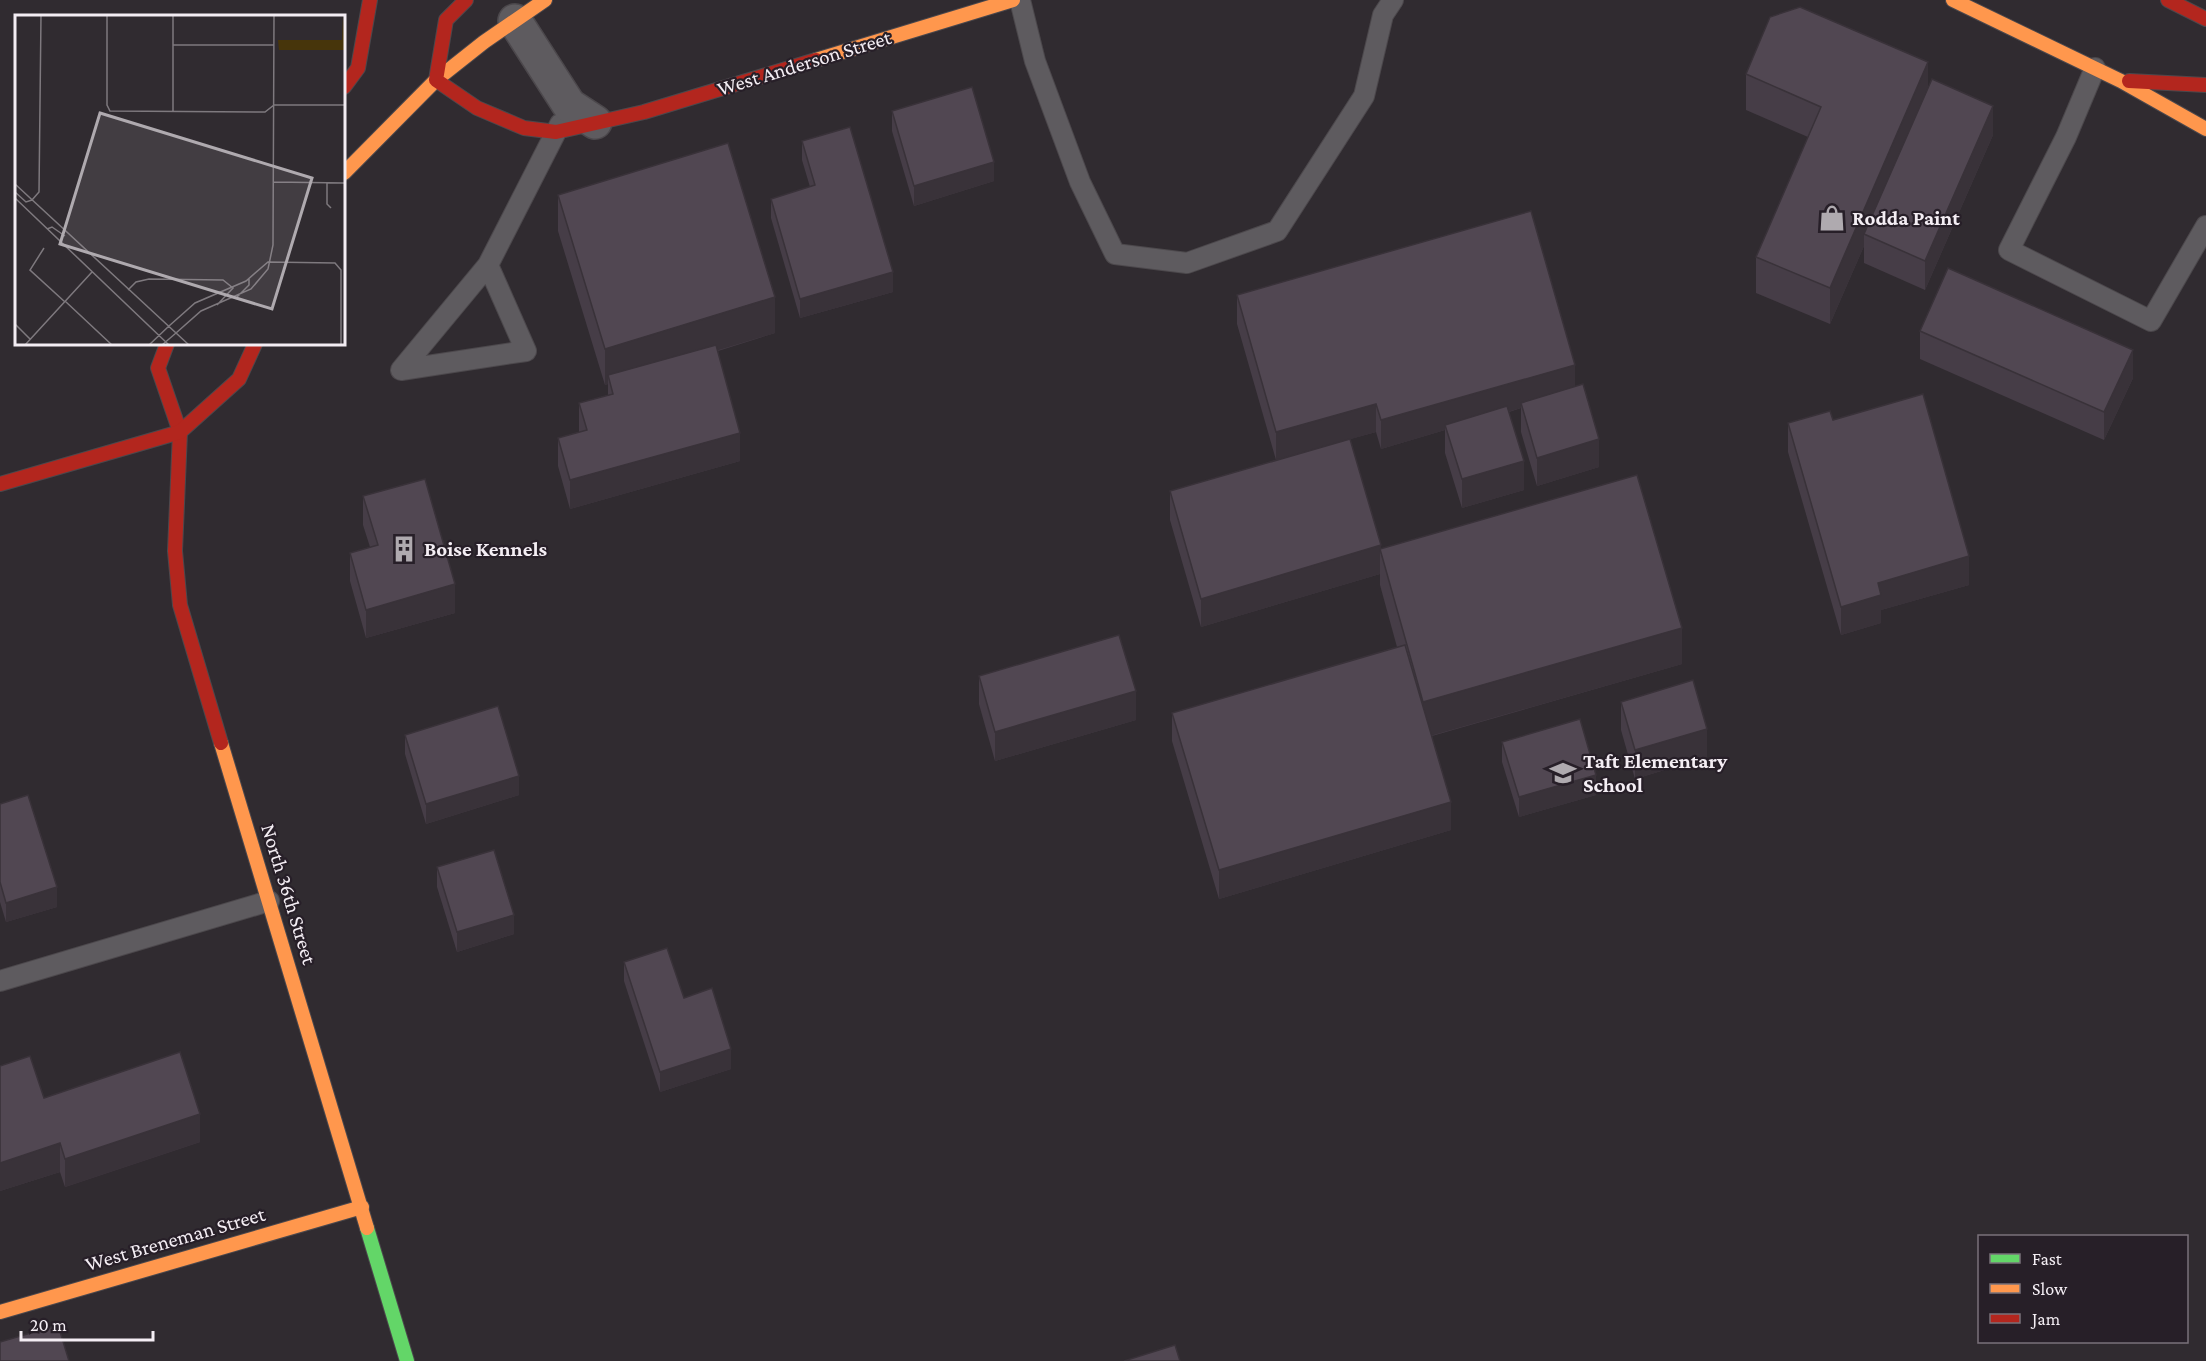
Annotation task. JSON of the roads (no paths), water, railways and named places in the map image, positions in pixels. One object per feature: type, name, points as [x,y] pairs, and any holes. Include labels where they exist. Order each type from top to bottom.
[{"type":"street","points":[[352,17],[369,0]]},
{"type":"street","points":[[345,86],[358,68],[369,0]]},
{"type":"street","points":[[436,80],[446,20],[466,0]]},
{"type":"street","points":[[345,172],[436,80],[484,42],[545,0]]},
{"type":"street","name":"West Anderson Street","points":[[436,80],[477,108],[524,128],[644,112],[1013,0]]},
{"type":"street","points":[[1953,0],[2096,68],[2206,129]]},
{"type":"street","points":[[2168,0],[2206,19]]},
{"type":"street","points":[[515,21],[573,120]]},
{"type":"street","points":[[2121,81],[2206,85]]},
{"type":"street","name":"North 36th Street","points":[[167,345],[158,368],[180,432],[175,552],[180,605],[362,1207],[406,1361]]},
{"type":"street","points":[[0,484],[180,432],[239,379],[255,345]]},
{"type":"street","name":"West Breneman Street","points":[[0,1312],[362,1207]]},
{"type":"lane","points":[[1020,0],[1035,61],[1080,182],[1116,254],[1187,263],[1277,231],[1364,96],[1383,15],[1393,0]]},
{"type":"lane","points":[[2096,68],[2066,137],[2009,250],[2151,321],[2206,226]]},
{"type":"lane","points":[[488,265],[526,351],[401,370],[488,265],[573,120]]},
{"type":"lane","points":[[0,981],[269,901]]},
{"type":"place","name":"Rodda Paint","points":[[1832,218]]},
{"type":"place","name":"Boise Kennels","points":[[404,549]]},
{"type":"place","name":"Taft Elementary School","points":[[1563,773]]}]
